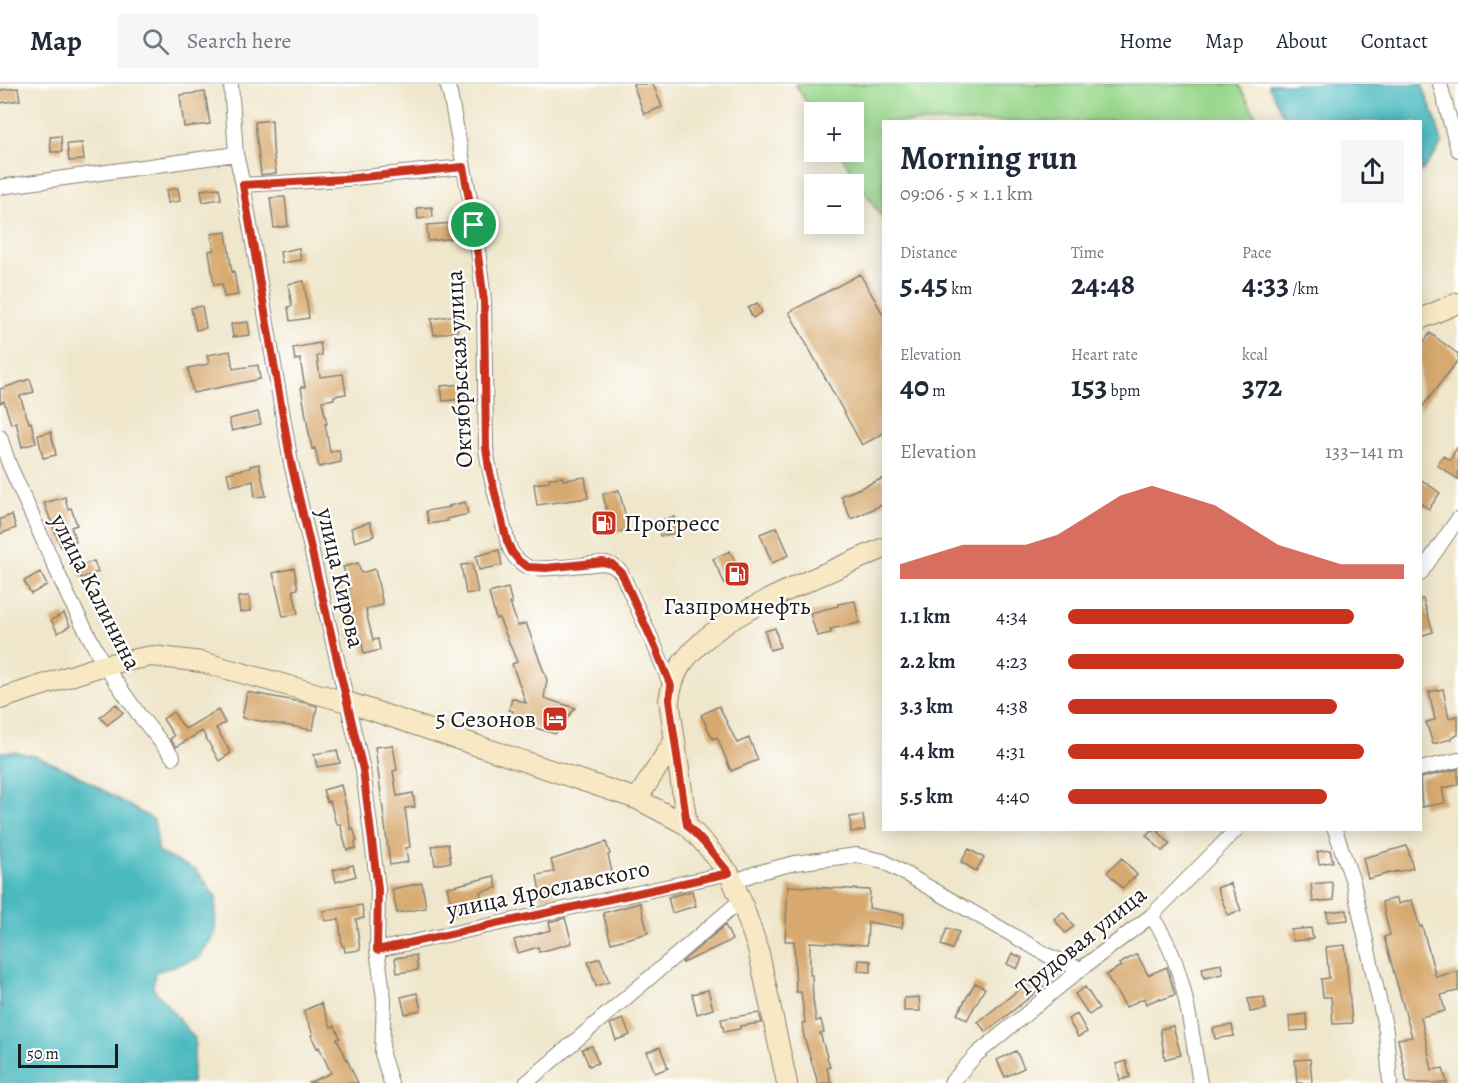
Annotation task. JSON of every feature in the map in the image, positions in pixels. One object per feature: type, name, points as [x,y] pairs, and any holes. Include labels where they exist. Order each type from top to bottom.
[{"type":"street","name":"улица Кирова","points":[[231,84],[236,154],[291,463],[363,770],[378,889],[377,950],[384,999],[382,1054],[391,1083]]},
{"type":"street","name":"Октябрьская улица","points":[[447,84],[474,225],[484,301],[486,448],[507,541],[519,561],[528,567],[556,567],[603,562],[612,564],[621,572],[671,686]]},
{"type":"street","points":[[1440,84],[1458,150]]},
{"type":"street","points":[[0,187],[236,154]]},
{"type":"street","points":[[243,185],[344,179],[463,167]]},
{"type":"street","points":[[1426,317],[1458,287]]},
{"type":"street","points":[[1426,317],[1458,303]]},
{"type":"street","name":"улица Калинина","points":[[0,437],[9,464],[69,598],[104,664],[140,716],[173,757]]},
{"type":"street","points":[[1422,571],[1458,519]]},
{"type":"street","name":"Октябрьская улица","points":[[687,825],[669,700],[671,686],[680,666],[702,642],[721,626],[822,574],[882,549]]},
{"type":"street","points":[[0,699],[104,664],[152,656],[202,662],[347,702],[637,799],[687,825],[705,844],[734,885],[758,949],[787,1083]]},
{"type":"street","points":[[637,799],[675,740]]},
{"type":"street","points":[[1422,769],[1458,760]]},
{"type":"street","name":"Трудовая улица","points":[[951,1083],[977,1054],[1151,916],[1235,831]]},
{"type":"street","points":[[1335,831],[1353,882],[1386,1031],[1390,1083]]},
{"type":"street","name":"улица Ярославского","points":[[377,950],[734,885],[756,873],[795,863],[857,855],[883,861],[1049,956],[1082,969]]},
{"type":"street","points":[[526,1083],[734,885]]},
{"type":"street","points":[[1151,916],[1161,930],[1175,960],[1184,987],[1200,1083]]},
{"type":"green space","points":[[795,84],[1238,84],[1258,120],[882,120],[882,217],[864,190],[864,174],[853,174],[846,162],[864,162],[864,102],[806,102]]},
{"type":"water","points":[[1268,84],[1422,84],[1442,143],[1422,171],[1422,120],[1286,120]]},
{"type":"water","points":[[0,752],[16,752],[35,756],[68,770],[154,820],[159,853],[196,870],[216,897],[215,933],[199,958],[155,972],[153,988],[195,1039],[192,1083],[0,1083]]},
{"type":"building","points":[[633,84],[653,84],[662,107],[644,114]]},
{"type":"building","points":[[18,88],[20,100],[0,103],[0,90]]},
{"type":"building","points":[[205,92],[210,124],[184,127],[180,95]]},
{"type":"building","points":[[272,120],[276,173],[261,175],[255,122]]},
{"type":"building","points":[[61,136],[62,152],[51,152],[50,137]]},
{"type":"building","points":[[82,143],[84,160],[69,161],[67,144]]},
{"type":"building","points":[[178,188],[180,201],[168,203],[166,190]]},
{"type":"building","points":[[219,188],[221,199],[203,202],[201,190]]},
{"type":"building","points":[[285,197],[288,226],[274,228],[270,198]]},
{"type":"building","points":[[432,207],[433,217],[418,219],[417,208]]},
{"type":"building","points":[[454,223],[456,238],[428,241],[427,225]]},
{"type":"building","points":[[226,232],[238,295],[224,297],[222,284],[214,285],[209,251],[214,250],[211,234]]},
{"type":"building","points":[[299,248],[301,260],[282,263],[280,252]]},
{"type":"building","points":[[860,274],[882,312],[882,434],[862,445],[789,312]]},
{"type":"building","points":[[304,281],[309,318],[290,321],[288,307],[292,306],[288,284]]},
{"type":"building","points":[[757,303],[762,312],[753,318],[748,308]]},
{"type":"building","points":[[202,306],[206,328],[196,330],[191,308]]},
{"type":"building","points":[[456,315],[458,331],[434,335],[431,319]]},
{"type":"building","points":[[248,322],[250,335],[233,337],[231,324]]},
{"type":"building","points":[[1430,333],[1458,354],[1458,360],[1422,407],[1422,344]]},
{"type":"building","points":[[320,343],[322,355],[317,356],[320,377],[343,374],[346,394],[322,401],[330,452],[339,450],[341,462],[319,467],[315,448],[312,449],[308,428],[301,387],[305,387],[300,359],[295,360],[293,348]]},
{"type":"building","points":[[230,351],[233,369],[258,365],[260,379],[193,393],[188,368],[209,364],[207,355]]},
{"type":"building","points":[[30,379],[34,392],[20,396],[29,423],[31,422],[36,443],[22,447],[16,422],[11,424],[4,401],[0,403],[0,389]]},
{"type":"building","points":[[463,384],[465,399],[443,401],[441,386]]},
{"type":"building","points":[[258,412],[261,424],[232,431],[229,419]]},
{"type":"building","points":[[51,432],[56,455],[43,458],[38,435]]},
{"type":"building","points":[[1458,446],[1458,479],[1437,465],[1443,456],[1450,460]]},
{"type":"building","points":[[259,464],[266,496],[255,497],[253,481],[230,486],[227,473]]},
{"type":"building","points":[[563,477],[563,480],[585,477],[588,498],[537,505],[534,484],[549,482],[549,478]]},
{"type":"building","points":[[882,479],[882,505],[851,519],[841,496]]},
{"type":"building","points":[[1422,480],[1440,493],[1429,509],[1422,504]]},
{"type":"building","points":[[619,490],[629,530],[612,533],[603,494]]},
{"type":"building","points":[[65,497],[68,509],[71,508],[77,525],[71,527],[76,542],[61,547],[44,503]]},
{"type":"building","points":[[465,502],[468,514],[447,519],[448,521],[429,524],[426,511]]},
{"type":"building","points":[[12,515],[16,528],[0,534],[0,519]]},
{"type":"building","points":[[674,517],[677,533],[660,536],[657,521]]},
{"type":"building","points":[[370,522],[374,536],[355,542],[351,528]]},
{"type":"building","points":[[777,527],[789,555],[772,563],[760,534]]},
{"type":"building","points":[[499,550],[502,565],[479,570],[476,556]]},
{"type":"building","points":[[730,551],[742,575],[725,584],[713,559]]},
{"type":"building","points":[[94,561],[98,572],[81,578],[77,567]]},
{"type":"building","points":[[358,563],[361,573],[375,569],[383,605],[366,609],[373,640],[378,639],[380,650],[364,654],[361,638],[351,641],[348,628],[351,627],[339,591],[350,588],[343,567]]},
{"type":"building","points":[[472,564],[478,592],[466,594],[461,565]]},
{"type":"building","points":[[294,568],[298,589],[293,590],[298,614],[283,616],[273,573]]},
{"type":"building","points":[[40,572],[47,585],[31,594],[24,581]]},
{"type":"building","points":[[508,588],[512,603],[510,603],[518,626],[526,623],[547,680],[544,698],[575,708],[555,734],[510,720],[513,711],[509,710],[512,698],[526,703],[512,664],[517,662],[499,618],[496,619],[489,593]]},
{"type":"building","points":[[249,596],[251,611],[240,612],[238,597]]},
{"type":"building","points":[[1422,599],[1423,599],[1433,632],[1422,635]]},
{"type":"building","points":[[855,601],[859,623],[830,629],[831,633],[817,636],[810,613]]},
{"type":"building","points":[[64,613],[70,626],[58,633],[51,620]]},
{"type":"building","points":[[775,628],[780,647],[770,650],[765,631]]},
{"type":"building","points":[[1443,689],[1449,718],[1458,716],[1458,735],[1433,744],[1426,722],[1435,720],[1429,692]]},
{"type":"building","points":[[247,692],[317,706],[313,730],[242,718]]},
{"type":"building","points":[[116,704],[123,713],[107,725],[100,717]]},
{"type":"building","points":[[719,706],[737,743],[749,738],[758,760],[731,771],[717,737],[713,739],[701,715]]},
{"type":"building","points":[[218,710],[225,723],[216,728],[231,753],[219,761],[202,731],[176,747],[170,739],[174,736],[163,719],[173,712],[185,729]]},
{"type":"building","points":[[393,745],[397,770],[393,771],[397,796],[413,793],[415,807],[405,808],[410,847],[406,848],[408,862],[390,865],[375,747]]},
{"type":"building","points":[[337,750],[340,763],[317,767],[314,754]]},
{"type":"building","points":[[1458,769],[1458,785],[1442,788],[1445,803],[1422,807],[1422,778]]},
{"type":"building","points":[[341,785],[351,829],[353,828],[357,841],[355,841],[356,848],[347,850],[340,824],[336,824],[330,801],[327,802],[323,790]]},
{"type":"building","points":[[863,815],[865,830],[851,832],[850,817]]},
{"type":"building","points":[[1151,831],[1158,831],[1170,844],[1162,851],[1146,835]]},
{"type":"building","points":[[606,842],[612,872],[554,888],[555,896],[541,899],[537,875],[554,872],[551,860]]},
{"type":"building","points":[[448,844],[451,862],[435,865],[432,846]]},
{"type":"building","points":[[1407,846],[1413,868],[1368,879],[1363,858]]},
{"type":"building","points":[[969,849],[984,858],[976,871],[961,862]]},
{"type":"building","points":[[1330,850],[1333,862],[1319,864],[1317,852]]},
{"type":"building","points":[[1122,858],[1137,875],[1122,888],[1107,872]]},
{"type":"building","points":[[353,865],[356,876],[336,882],[333,870]]},
{"type":"building","points":[[494,876],[497,888],[480,892],[483,904],[453,913],[447,887]]},
{"type":"building","points":[[1332,882],[1334,900],[1313,902],[1311,884]]},
{"type":"building","points":[[422,883],[426,908],[397,913],[392,889]]},
{"type":"building","points":[[1230,883],[1241,910],[1228,915],[1217,888]]},
{"type":"building","points":[[788,886],[870,890],[869,908],[904,914],[902,928],[868,922],[867,945],[810,942],[810,975],[812,975],[816,1021],[821,1020],[824,1032],[820,1033],[830,1067],[827,1068],[831,1083],[818,1083],[804,1037],[802,1023],[805,1023],[801,992],[796,992],[794,941],[785,941]]},
{"type":"building","points":[[692,891],[696,906],[672,913],[668,897]]},
{"type":"building","points":[[1397,898],[1398,904],[1412,900],[1420,927],[1422,926],[1436,977],[1458,971],[1458,991],[1441,995],[1445,1011],[1421,1017],[1432,1070],[1443,1068],[1447,1083],[1407,1083],[1398,1039],[1412,1037],[1384,937],[1390,935],[1382,902]]},
{"type":"building","points":[[640,903],[648,933],[611,943],[603,913]]},
{"type":"building","points":[[362,905],[364,918],[356,919],[360,950],[345,952],[342,946],[339,919],[325,921],[323,911]]},
{"type":"building","points":[[1347,910],[1348,920],[1328,922],[1327,912]]},
{"type":"building","points":[[1063,912],[1074,926],[1065,933],[1054,919]]},
{"type":"building","points":[[565,918],[572,943],[539,952],[538,947],[518,953],[514,940],[551,930],[549,922]]},
{"type":"building","points":[[725,925],[732,940],[682,962]]},
{"type":"building","points":[[947,928],[959,932],[952,949],[941,945]]},
{"type":"building","points":[[1311,928],[1313,939],[1293,941],[1291,930]]},
{"type":"building","points":[[1345,945],[1352,1023],[1333,1024],[1331,997],[1323,997],[1321,979],[1329,978],[1326,947]]},
{"type":"building","points":[[1012,953],[1022,958],[1017,969],[1007,964]]},
{"type":"building","points":[[1137,954],[1148,975],[1167,967],[1175,995],[1146,1004],[1144,998],[1126,1007],[1106,975],[1121,966],[1119,964]]},
{"type":"building","points":[[416,955],[418,970],[397,973],[395,958]]},
{"type":"building","points":[[600,958],[609,982],[596,986],[588,962]]},
{"type":"building","points":[[859,960],[871,961],[871,972],[858,971]]},
{"type":"building","points":[[1221,964],[1223,974],[1204,978],[1202,968]]},
{"type":"building","points":[[1041,972],[1049,982],[986,1032],[978,1022]]},
{"type":"building","points":[[975,983],[985,988],[967,1020],[957,1014]]},
{"type":"building","points":[[1085,987],[1099,1008],[1089,1015],[1075,994]]},
{"type":"building","points":[[708,990],[713,1009],[697,1014],[692,994]]},
{"type":"building","points":[[417,993],[421,1010],[405,1014],[401,997]]},
{"type":"building","points":[[919,997],[920,1011],[904,1011],[904,998]]},
{"type":"building","points":[[1264,997],[1266,1009],[1250,1012],[1248,999]]},
{"type":"building","points":[[321,1003],[331,1027],[335,1026],[340,1038],[337,1039],[358,1083],[308,1083],[331,1073],[311,1035],[313,1034],[303,1011]]},
{"type":"building","points":[[759,1013],[762,1023],[740,1026],[740,1029],[724,1032],[721,1019]]},
{"type":"building","points":[[1077,1014],[1087,1032],[1078,1037],[1068,1019]]},
{"type":"building","points":[[1306,1014],[1308,1030],[1290,1031],[1289,1016]]},
{"type":"building","points":[[623,1019],[630,1035],[616,1040],[610,1024]]},
{"type":"building","points":[[1232,1025],[1234,1036],[1215,1039],[1213,1028]]},
{"type":"building","points":[[1173,1026],[1181,1055],[1165,1059],[1160,1029]]},
{"type":"building","points":[[592,1046],[598,1063],[589,1066],[582,1049]]},
{"type":"building","points":[[660,1047],[668,1068],[655,1073],[647,1052]]},
{"type":"building","points":[[1016,1051],[1024,1068],[1005,1077],[997,1060]]},
{"type":"building","points":[[1310,1059],[1312,1083],[1297,1083],[1295,1060]]},
{"type":"building","points":[[1126,1061],[1130,1077],[1120,1080],[1116,1064]]},
{"type":"place","name":"Прогресс","points":[[604,523]]},
{"type":"place","name":"Газпромнефть","points":[[737,574]]},
{"type":"place","name":"5 Сезонов","points":[[555,719]]},
{"type":"route","points":[[463,167],[474,225],[484,301],[486,448],[507,541],[519,561],[528,567],[546,568],[603,562],[612,564],[621,572],[671,686],[669,700],[687,825],[729,873],[377,950],[378,889],[363,770],[291,463],[243,185],[344,179],[463,167]]}]
